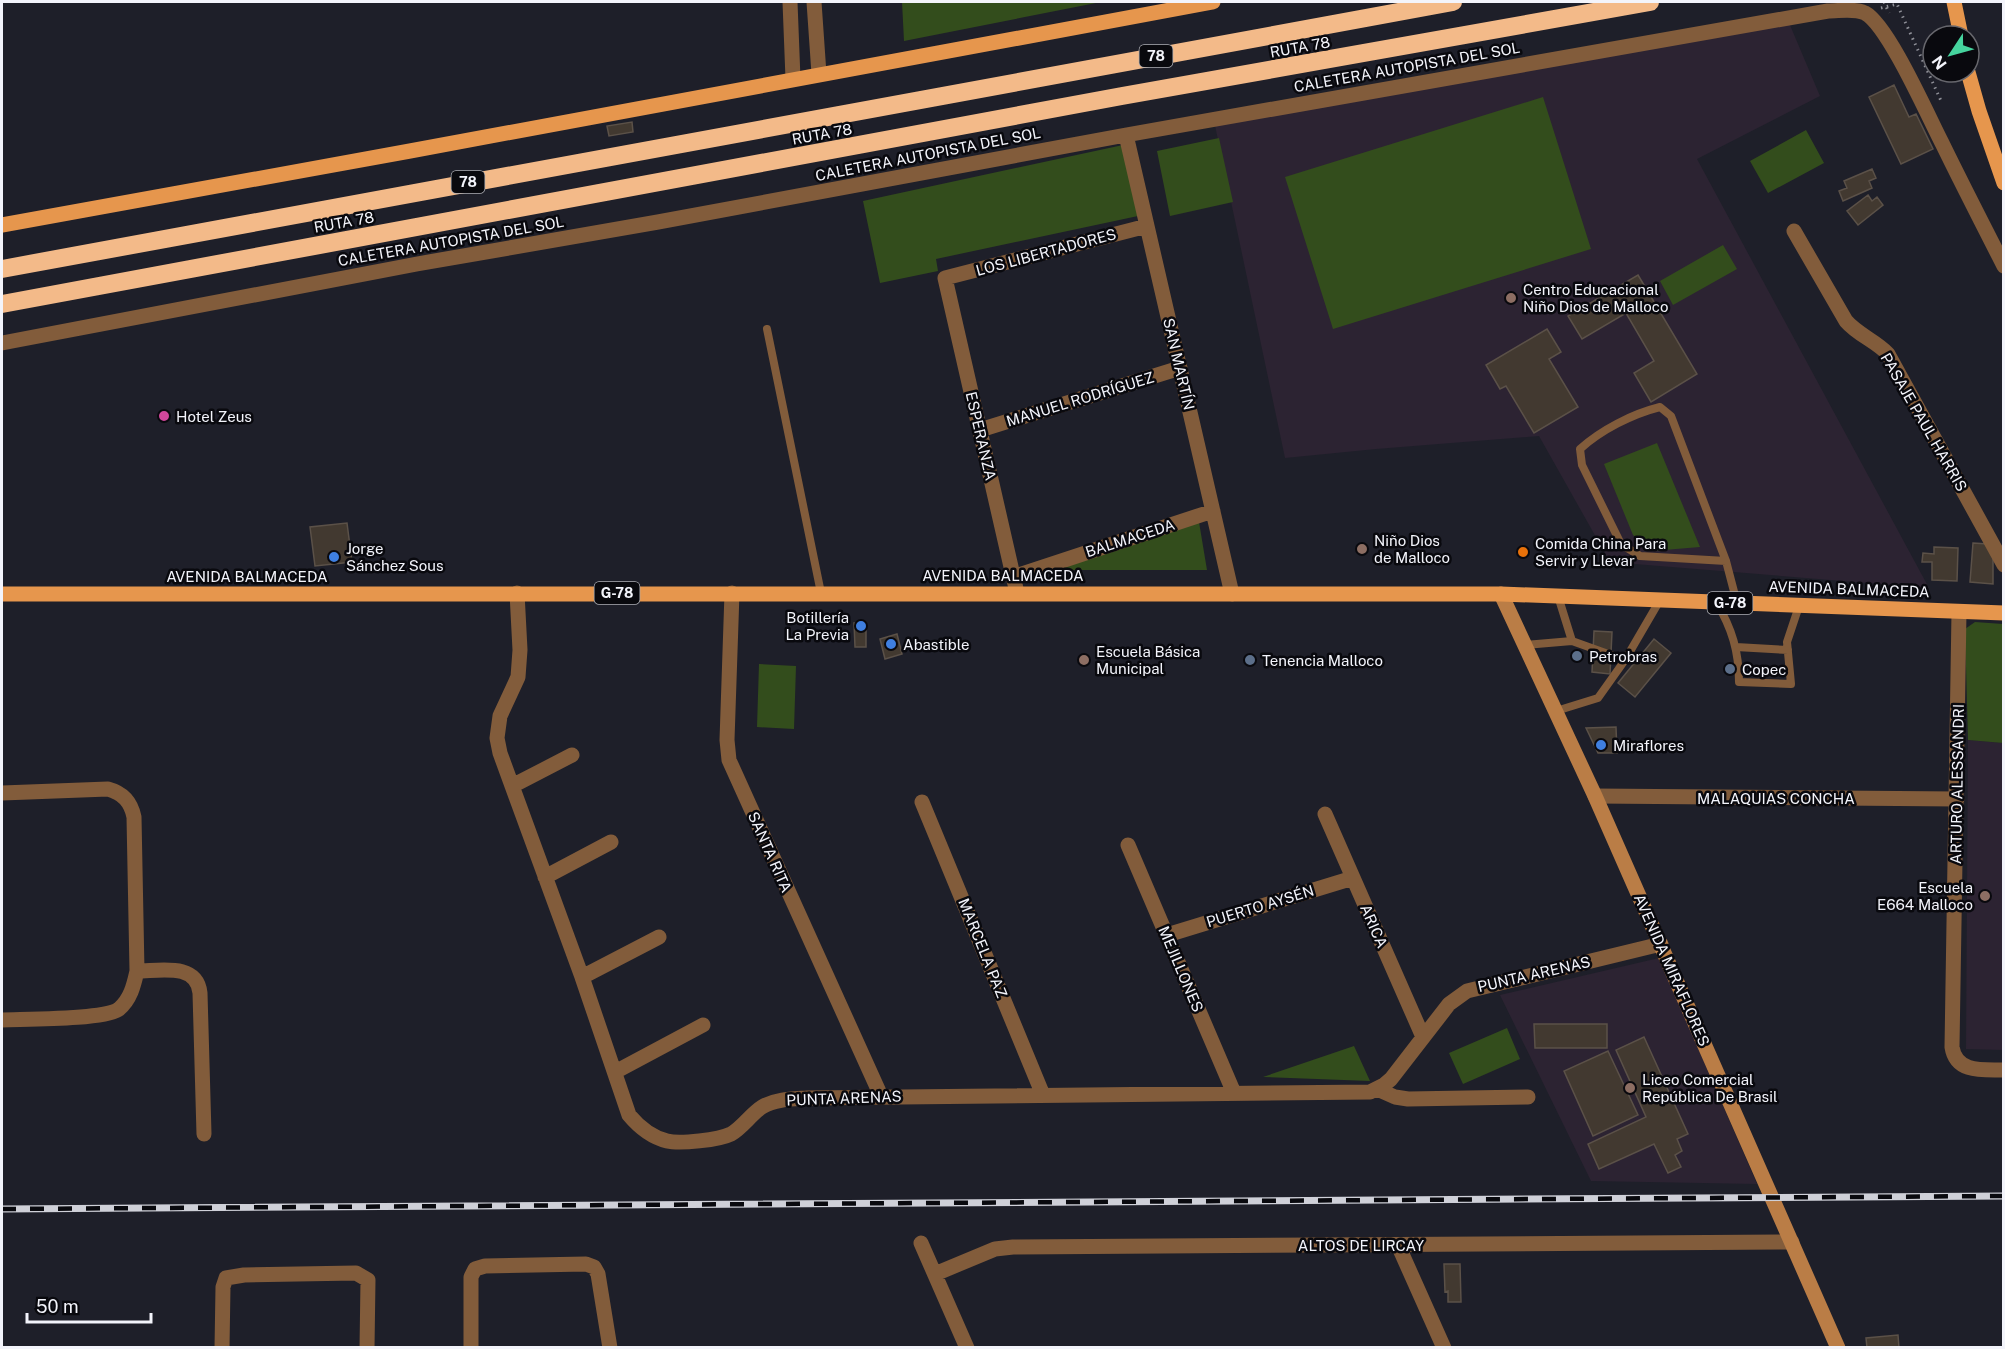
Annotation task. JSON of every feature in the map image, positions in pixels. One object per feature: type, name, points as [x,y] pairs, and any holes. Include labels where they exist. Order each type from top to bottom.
[{"type":"highway","name":"RUTA 78","points":[[2,270],[1454,2]]},
{"type":"highway","name":"RUTA 78","points":[[2,304],[1111,98],[1650,2]]},
{"type":"highway","points":[[2,260],[78,255]]},
{"type":"highway","points":[[2,310],[50,295]]},
{"type":"main road","points":[[2,225],[1212,2]]},
{"type":"main road","points":[[1954,2],[1959,24]]},
{"type":"main road","points":[[1971,84],[2004,183]]},
{"type":"main road","name":"AVENIDA BALMACEDA","points":[[2,594],[1501,594],[2004,613]]},
{"type":"main road","name":"AVENIDA MIRAFLORES","points":[[1501,594],[1596,796],[1838,1347]]},
{"type":"street","points":[[790,2],[793,79]]},
{"type":"street","points":[[814,2],[819,74]]},
{"type":"street","name":"CALETERA AUTOPISTA DEL SOL","points":[[2,343],[417,264],[670,220],[1126,135],[1828,12],[1851,10],[1863,12],[1880,28],[1909,77],[2004,266]]},
{"type":"street","name":"SAN MARTÍN","points":[[1126,135],[1232,594]]},
{"type":"street","name":"LOS LIBERTADORES","points":[[945,278],[1147,226]]},
{"type":"street","name":"PASAJE PAUL HARRIS","points":[[1794,231],[1846,321],[1859,334],[1880,346],[1888,354],[2004,565]]},
{"type":"street","name":"ESPERANZA","points":[[945,278],[1017,593]]},
{"type":"street","name":"MANUEL RODRÍGUEZ","points":[[980,430],[1180,368]]},
{"type":"street","name":"BALMACEDA","points":[[1013,577],[1213,511]]},
{"type":"street","name":"PUNTA ARENAS","points":[[517,593],[520,650],[518,677],[500,716],[497,738],[500,753],[582,977],[629,1115],[642,1129],[668,1142],[710,1140],[730,1134],[762,1107],[782,1100],[881,1096],[1362,1093],[1377,1089],[1391,1079],[1449,1004],[1467,991],[1660,944]]},
{"type":"street","name":"SANTA RITA","points":[[732,593],[727,740],[729,760],[881,1096]]},
{"type":"street","name":"ARTURO ALESSANDRI","points":[[1959,612],[1952,1047],[1959,1063],[1970,1069],[2004,1070]]},
{"type":"street","points":[[512,786],[573,755]]},
{"type":"street","points":[[2,793],[108,789],[126,798],[134,817],[137,971],[134,987],[120,1008],[112,1012],[94,1016],[2,1020]]},
{"type":"street","name":"MALAQUIAS CONCHA","points":[[1596,796],[1957,799]]},
{"type":"street","name":"MARCELA PAZ","points":[[922,802],[1043,1095]]},
{"type":"street","name":"ARICA","points":[[1325,814],[1423,1038]]},
{"type":"street","points":[[545,877],[611,842]]},
{"type":"street","name":"MEJILLONES","points":[[1128,844],[1234,1094]]},
{"type":"street","name":"PUERTO AYSÉN","points":[[1167,935],[1353,878]]},
{"type":"street","points":[[582,977],[659,937]]},
{"type":"street","points":[[137,971],[184,971],[198,982],[204,1134]]},
{"type":"street","points":[[615,1072],[703,1025]]},
{"type":"street","name":"PUNTA ARENAS","points":[[1377,1089],[1395,1097],[1408,1099],[1528,1097]]},
{"type":"street","name":"ALTOS DE LIRCAY","points":[[934,1274],[1007,1247],[1792,1242]]},
{"type":"street","points":[[921,1243],[967,1347]]},
{"type":"street","points":[[1398,1245],[1444,1347]]},
{"type":"street","points":[[471,1347],[471,1277],[476,1269],[485,1266],[586,1264],[594,1267],[598,1274],[610,1347]]},
{"type":"street","points":[[222,1347],[223,1287],[226,1278],[244,1275],[356,1273],[368,1280],[367,1347]]},
{"type":"lane","points":[[767,329],[821,593]]},
{"type":"lane","points":[[1726,561],[1640,556],[1621,544],[1582,465],[1580,449],[1590,440],[1642,412],[1660,408],[1671,416],[1726,561],[1737,603]]},
{"type":"lane","points":[[1558,596],[1572,641]]},
{"type":"lane","points":[[1556,711],[1598,698],[1625,660],[1660,600]]},
{"type":"lane","points":[[1716,602],[1725,616],[1736,647],[1739,682],[1791,684],[1787,642],[1799,606]]},
{"type":"lane","points":[[1525,645],[1572,641],[1625,660]]},
{"type":"lane","points":[[1736,647],[1788,650]]},
{"type":"shaded area","name":"Centro Educacional Niño Dios de Malloco","points":[[1787,18],[1820,96],[1697,159],[1929,588],[1610,562],[1539,436],[1285,458],[1213,116]]},
{"type":"shaded area","name":"Escuela E664 Malloco","points":[[1968,740],[2003,743],[2004,1050],[1966,1049]]},
{"type":"shaded area","name":"Liceo Comercial República De Brasil","points":[[1659,958],[1757,1184],[1591,1181],[1500,995]]},
{"type":"green space","points":[[902,2],[1101,2],[904,41]]},
{"type":"green space","points":[[1543,97],[1591,249],[1333,329],[1285,177]]},
{"type":"green space","points":[[1806,130],[1824,163],[1768,193],[1750,161]]},
{"type":"green space","points":[[1219,138],[1233,202],[1170,216],[1157,151]]},
{"type":"green space","points":[[1123,145],[1138,216],[936,259],[938,271],[880,283],[863,201]]},
{"type":"green space","points":[[1723,245],[1737,269],[1673,305],[1660,281]]},
{"type":"green space","points":[[1657,443],[1700,547],[1652,551],[1633,535],[1604,464]]},
{"type":"green space","points":[[1199,522],[1207,570],[1052,570]]},
{"type":"green space","points":[[1975,622],[2003,624],[2003,743],[1968,740],[1965,629]]},
{"type":"green space","points":[[759,664],[796,666],[794,729],[757,727]]},
{"type":"green space","points":[[1507,1028],[1520,1059],[1463,1084],[1449,1053]]},
{"type":"green space","points":[[1354,1046],[1370,1081],[1263,1077]]},
{"type":"building","points":[[1894,85],[1909,117],[1916,114],[1933,149],[1901,164],[1869,97]]},
{"type":"building","points":[[632,122],[633,132],[609,136],[607,126]]},
{"type":"building","points":[[1872,169],[1876,178],[1869,181],[1872,188],[1843,201],[1839,191],[1847,188],[1844,181]]},
{"type":"building","points":[[1868,195],[1872,201],[1877,197],[1883,205],[1858,225],[1847,211]]},
{"type":"building","points":[[1638,275],[1697,374],[1651,402],[1634,373],[1654,361],[1626,313],[1582,339],[1568,316]]},
{"type":"building","points":[[1547,329],[1561,352],[1549,359],[1578,407],[1534,433],[1506,386],[1500,389],[1486,365]]},
{"type":"building","points":[[347,523],[352,562],[315,566],[310,527]]},
{"type":"building","points":[[1973,543],[1988,544],[1993,551],[1993,584],[1970,582]]},
{"type":"building","points":[[1934,547],[1958,548],[1957,581],[1932,580],[1932,562],[1922,562],[1923,553],[1934,554]]},
{"type":"building","points":[[854,623],[866,623],[866,647],[855,647]]},
{"type":"building","points":[[1594,631],[1612,632],[1610,674],[1592,672]]},
{"type":"building","points":[[897,634],[902,654],[885,659],[880,639]]},
{"type":"building","points":[[1654,639],[1671,653],[1635,697],[1618,683]]},
{"type":"building","points":[[1616,727],[1617,753],[1598,753],[1586,728]]},
{"type":"building","points":[[1534,1024],[1607,1024],[1607,1048],[1535,1048]]},
{"type":"building","points":[[1644,1037],[1688,1134],[1677,1139],[1682,1151],[1675,1155],[1681,1167],[1668,1173],[1654,1144],[1599,1169],[1588,1144],[1646,1117],[1616,1050]]},
{"type":"building","points":[[1608,1051],[1638,1115],[1593,1136],[1564,1071]]},
{"type":"building","points":[[1444,1264],[1460,1264],[1461,1302],[1448,1302],[1448,1291],[1445,1292]]},
{"type":"building","points":[[1898,1335],[1899,1348],[1867,1348],[1866,1338]]},
{"type":"railway","points":[[2,1209],[2004,1196]]},
{"type":"place","name":"Centro Educacional Niño Dios de Malloco","points":[[1511,298]]},
{"type":"place","name":"Hotel Zeus","points":[[164,416]]},
{"type":"place","name":"Niño Dios de Malloco","points":[[1362,549]]},
{"type":"place","name":"Comida China Para Servir y Llevar","points":[[1523,552]]},
{"type":"place","name":"Jorge Sánchez Sous","points":[[334,557]]},
{"type":"place","name":"Botillería La Previa","points":[[861,626]]},
{"type":"place","name":"Abastible","points":[[891,644]]},
{"type":"place","name":"Petrobras","points":[[1577,656]]},
{"type":"place","name":"Escuela Básica Municipal","points":[[1084,660]]},
{"type":"place","name":"Tenencia Malloco","points":[[1250,660]]},
{"type":"place","name":"Copec","points":[[1730,669]]},
{"type":"place","name":"Miraflores","points":[[1601,745]]},
{"type":"place","name":"Escuela E664 Malloco","points":[[1985,896]]},
{"type":"place","name":"Liceo Comercial República De Brasil","points":[[1630,1088]]}]
